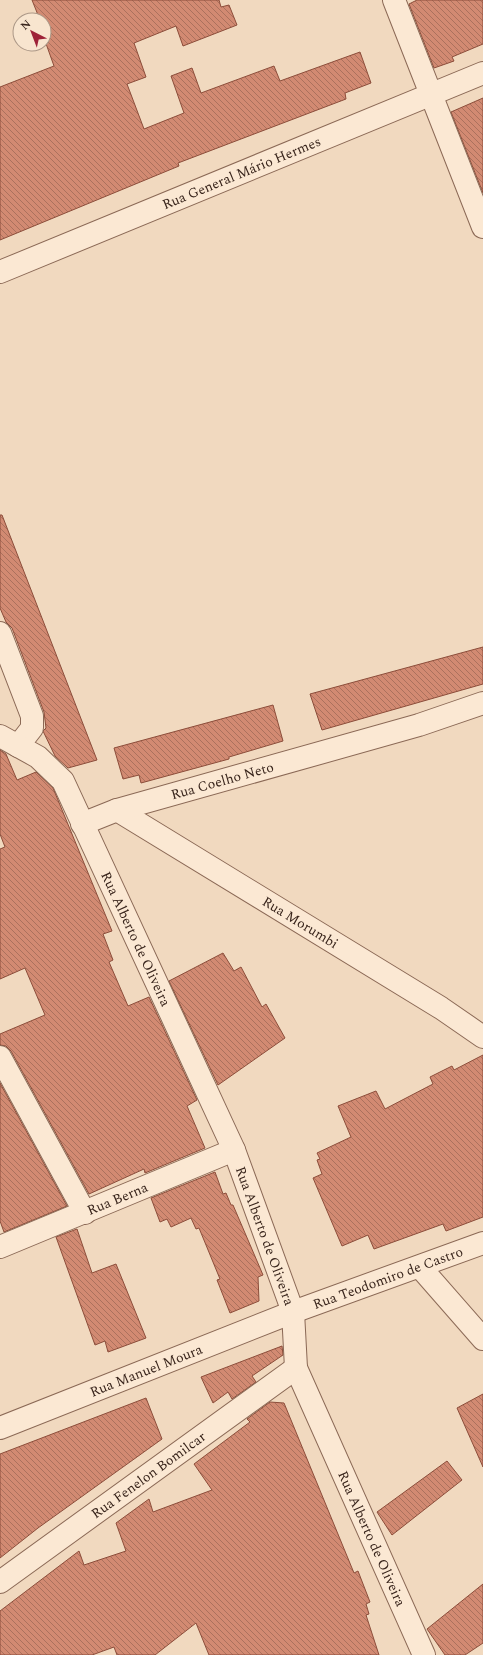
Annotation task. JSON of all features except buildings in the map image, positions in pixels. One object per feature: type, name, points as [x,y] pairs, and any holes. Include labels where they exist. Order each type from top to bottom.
[{"type":"street","points":[[394,0],[483,227]]},
{"type":"street","name":"Rua General Mário Hermes","points":[[0,272],[483,73]]},
{"type":"street","points":[[0,633],[32,716],[32,728],[9,741]]},
{"type":"street","name":"Rua Coelho Neto","points":[[82,824],[116,810],[419,724],[483,704]]},
{"type":"street","points":[[9,741],[38,758],[63,781],[82,824]]},
{"type":"street","name":"Rua Morumbi","points":[[116,810],[441,1008],[483,1036]]},
{"type":"street","name":"Rua Alberto de Oliveira","points":[[82,824],[234,1150],[292,1312],[296,1368],[421,1654]]},
{"type":"street","points":[[0,1058],[85,1213]]},
{"type":"street","name":"Rua Berna","points":[[0,1247],[234,1150]]},
{"type":"street","name":"Rua Teodomiro de Castro","points":[[292,1312],[483,1243]]},
{"type":"street","points":[[420,1267],[483,1339]]},
{"type":"street","name":"Rua Manuel Moura","points":[[0,1428],[292,1312]]},
{"type":"street","name":"Rua Fenelon Bomilcar","points":[[0,1582],[296,1368]]}]
